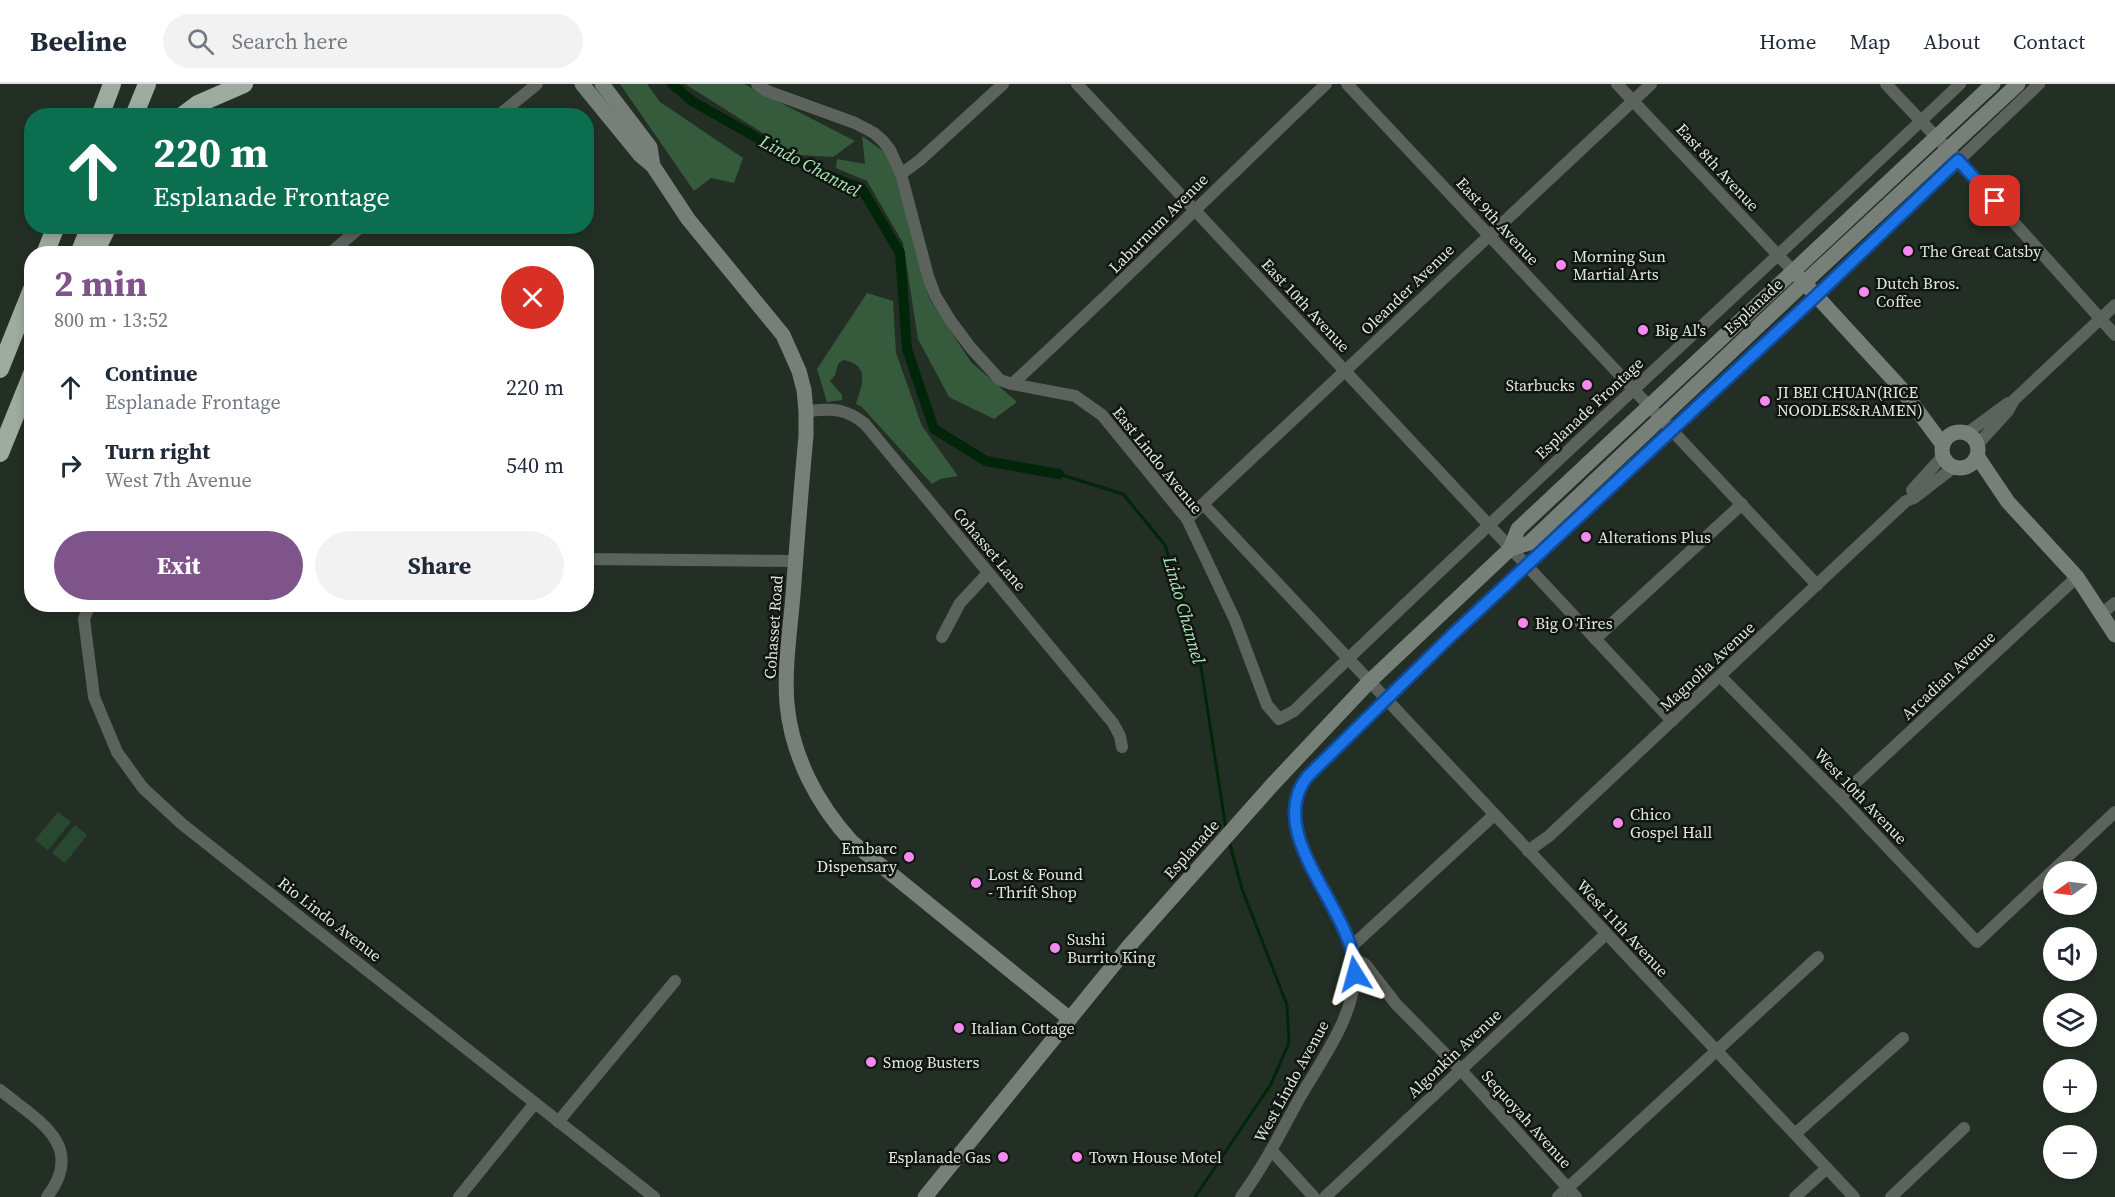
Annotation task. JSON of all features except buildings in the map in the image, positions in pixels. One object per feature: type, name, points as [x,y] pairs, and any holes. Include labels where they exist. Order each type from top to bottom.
[{"type":"highway","points":[[103,108],[112,84]]},
{"type":"highway","points":[[137,108],[147,84]]},
{"type":"highway","points":[[193,108],[244,84]]},
{"type":"highway","points":[[0,369],[24,309]]},
{"type":"highway","points":[[0,453],[24,394]]},
{"type":"main road","name":"Cohasset Road","points":[[582,84],[640,155],[653,166],[688,219],[783,335],[799,370],[807,411],[787,677],[787,704],[799,755],[817,795],[852,842],[1070,1019]]},
{"type":"main road","name":"Cohasset Road","points":[[602,84],[650,147],[653,166]]},
{"type":"main road","name":"Esplanade","points":[[1510,549],[1529,543],[1660,419],[1936,138],[1994,84]]},
{"type":"main road","name":"Esplanade","points":[[925,1197],[1130,946],[1209,856],[1370,681],[1510,549],[1518,529],[1649,407],[1799,278],[1953,155],[2018,84]]},
{"type":"main road","points":[[1799,278],[1900,387],[1951,459],[2008,502]]},
{"type":"main road","points":[[1900,387],[1914,396],[1941,423],[1969,442],[2008,502],[2077,577],[2115,635]]},
{"type":"main road","points":[[1951,459],[1946,440],[1969,442]]},
{"type":"main road","points":[[1951,459],[1969,465],[1969,442]]},
{"type":"street","points":[[508,108],[537,84]]},
{"type":"street","name":"East Lindo Avenue","points":[[757,84],[767,91],[855,123],[874,133],[890,150],[901,174],[935,295],[971,348],[1000,380],[1075,396],[1102,415],[1187,519],[1235,620],[1267,705]]},
{"type":"street","points":[[901,174],[920,160],[1002,84]]},
{"type":"street","name":"East 10th Avenue","points":[[1077,84],[1510,549]]},
{"type":"street","name":"Laburnum Avenue","points":[[1012,384],[1129,275],[1194,209],[1326,84]]},
{"type":"street","name":"East 9th Avenue","points":[[1347,84],[1817,585]]},
{"type":"street","name":"East 8th Avenue","points":[[1617,84],[1779,254],[1799,278]]},
{"type":"street","name":"Oleander Avenue","points":[[1187,519],[1651,84]]},
{"type":"street","points":[[1886,84],[2115,334]]},
{"type":"street","name":"Esplanade Frontage","points":[[1267,705],[1279,719],[1294,711],[1632,389],[1960,84]]},
{"type":"street","points":[[1386,699],[1816,296],[1953,155],[2039,84]]},
{"type":"street","points":[[338,246],[353,234]]},
{"type":"street","points":[[1969,442],[2008,411],[2014,400],[2115,304]]},
{"type":"street","name":"Cohasset Lane","points":[[807,411],[844,410],[865,424],[1113,723],[1120,736],[1122,747]]},
{"type":"street","name":"Magnolia Avenue","points":[[1528,850],[1550,836],[1906,501],[1910,493],[1951,459]]},
{"type":"street","name":"West 11th Avenue","points":[[1203,504],[1854,1197]]},
{"type":"street","points":[[1595,639],[1742,504]]},
{"type":"street","points":[[1510,549],[1672,721]]},
{"type":"street","points":[[594,560],[795,561]]},
{"type":"street","points":[[942,638],[960,603],[988,573]]},
{"type":"street","name":"Arcadian Avenue","points":[[1840,796],[2077,577]]},
{"type":"street","points":[[2102,613],[2115,603]]},
{"type":"street","name":"Rio Lindo Avenue","points":[[87,612],[84,619],[94,698],[117,752],[143,789],[182,824],[535,1103],[647,1195]]},
{"type":"street","name":"West 10th Avenue","points":[[1720,676],[1840,796],[1977,942],[2115,812]]},
{"type":"street","name":"West Lindo Avenue","points":[[1241,1197],[1271,1150],[1344,1019],[1354,988],[1355,959],[1352,946],[1319,884],[1303,846],[1297,824],[1296,800],[1302,784],[1312,771],[1386,699]]},
{"type":"street","points":[[1352,946],[1494,815]]},
{"type":"street","name":"Algonkin Avenue","points":[[1325,1197],[1606,934]]},
{"type":"street","points":[[1567,1194],[1818,957]]},
{"type":"street","name":"Sequoyah Avenue","points":[[1355,959],[1365,964],[1396,1004],[1461,1070],[1567,1194]]},
{"type":"street","points":[[558,1122],[675,981]]},
{"type":"street","points":[[1795,1134],[1903,1038]]},
{"type":"street","points":[[0,1090],[43,1124],[58,1143],[62,1158],[61,1174],[59,1181],[47,1197]]},
{"type":"street","points":[[459,1197],[535,1103]]},
{"type":"street","points":[[1891,1197],[1964,1128]]},
{"type":"street","points":[[1271,1150],[1314,1197]]},
{"type":"street","points":[[1796,1197],[1827,1168]]},
{"type":"green space","points":[[620,84],[647,84],[660,102],[743,158],[734,183],[711,178],[694,191]]},
{"type":"green space","points":[[685,84],[744,84],[855,141],[833,157],[798,155]]},
{"type":"green space","points":[[862,136],[890,156],[929,298],[971,362],[1017,402],[994,419],[949,397],[918,339],[903,243],[867,181],[836,168],[837,159],[865,164]]},
{"type":"green space","points":[[867,293],[893,301],[896,353],[922,426],[958,476],[940,479],[932,484],[861,406],[856,404],[862,383],[858,366],[843,360],[838,364],[835,375],[830,381],[842,395],[842,400],[827,402],[817,369]]},
{"type":"green space","points":[[58,812],[71,822],[48,850],[35,840]]},
{"type":"green space","points":[[75,825],[87,835],[65,863],[52,853]]},
{"type":"waterway","name":"Lindo Channel","points":[[672,84],[692,101],[814,170],[862,189],[900,253],[907,349],[934,429],[986,461],[1059,474]]},
{"type":"waterway","name":"Lindo Channel","points":[[1059,474],[1123,494],[1165,545],[1199,654],[1226,829]]},
{"type":"waterway","name":"Lindo Channel","points":[[1195,1197],[1271,1084],[1289,1043],[1287,1005],[1242,889],[1229,841]]},
{"type":"place","name":"The Great Catsby","points":[[1908,251]]},
{"type":"place","name":"Morning Sun Martial Arts","points":[[1561,265]]},
{"type":"place","name":"Dutch Bros. Coffee","points":[[1864,292]]},
{"type":"place","name":"Big Al's","points":[[1643,330]]},
{"type":"place","name":"Starbucks","points":[[1587,385]]},
{"type":"place","name":"JI BEI CHUAN(RICE NOODLES&RAMEN)","points":[[1765,401]]},
{"type":"place","name":"Alterations Plus","points":[[1586,537]]},
{"type":"place","name":"Big O Tires","points":[[1523,623]]},
{"type":"place","name":"Chico Gospel Hall","points":[[1618,823]]},
{"type":"place","name":"Embarc Dispensary","points":[[909,857]]},
{"type":"place","name":"Lost & Found - Thrift Shop","points":[[976,883]]},
{"type":"place","name":"Sushi Burrito King","points":[[1055,948]]},
{"type":"place","name":"Italian Cottage","points":[[959,1028]]},
{"type":"place","name":"Smog Busters","points":[[871,1062]]},
{"type":"place","name":"Esplanade Gas","points":[[1003,1157]]},
{"type":"place","name":"Town House Motel","points":[[1077,1157]]},
{"type":"route","points":[[1355,974],[1355,959],[1349,938],[1319,884],[1298,830],[1296,800],[1307,777],[1452,635],[1816,296],[1958,160],[1995,201]]}]
